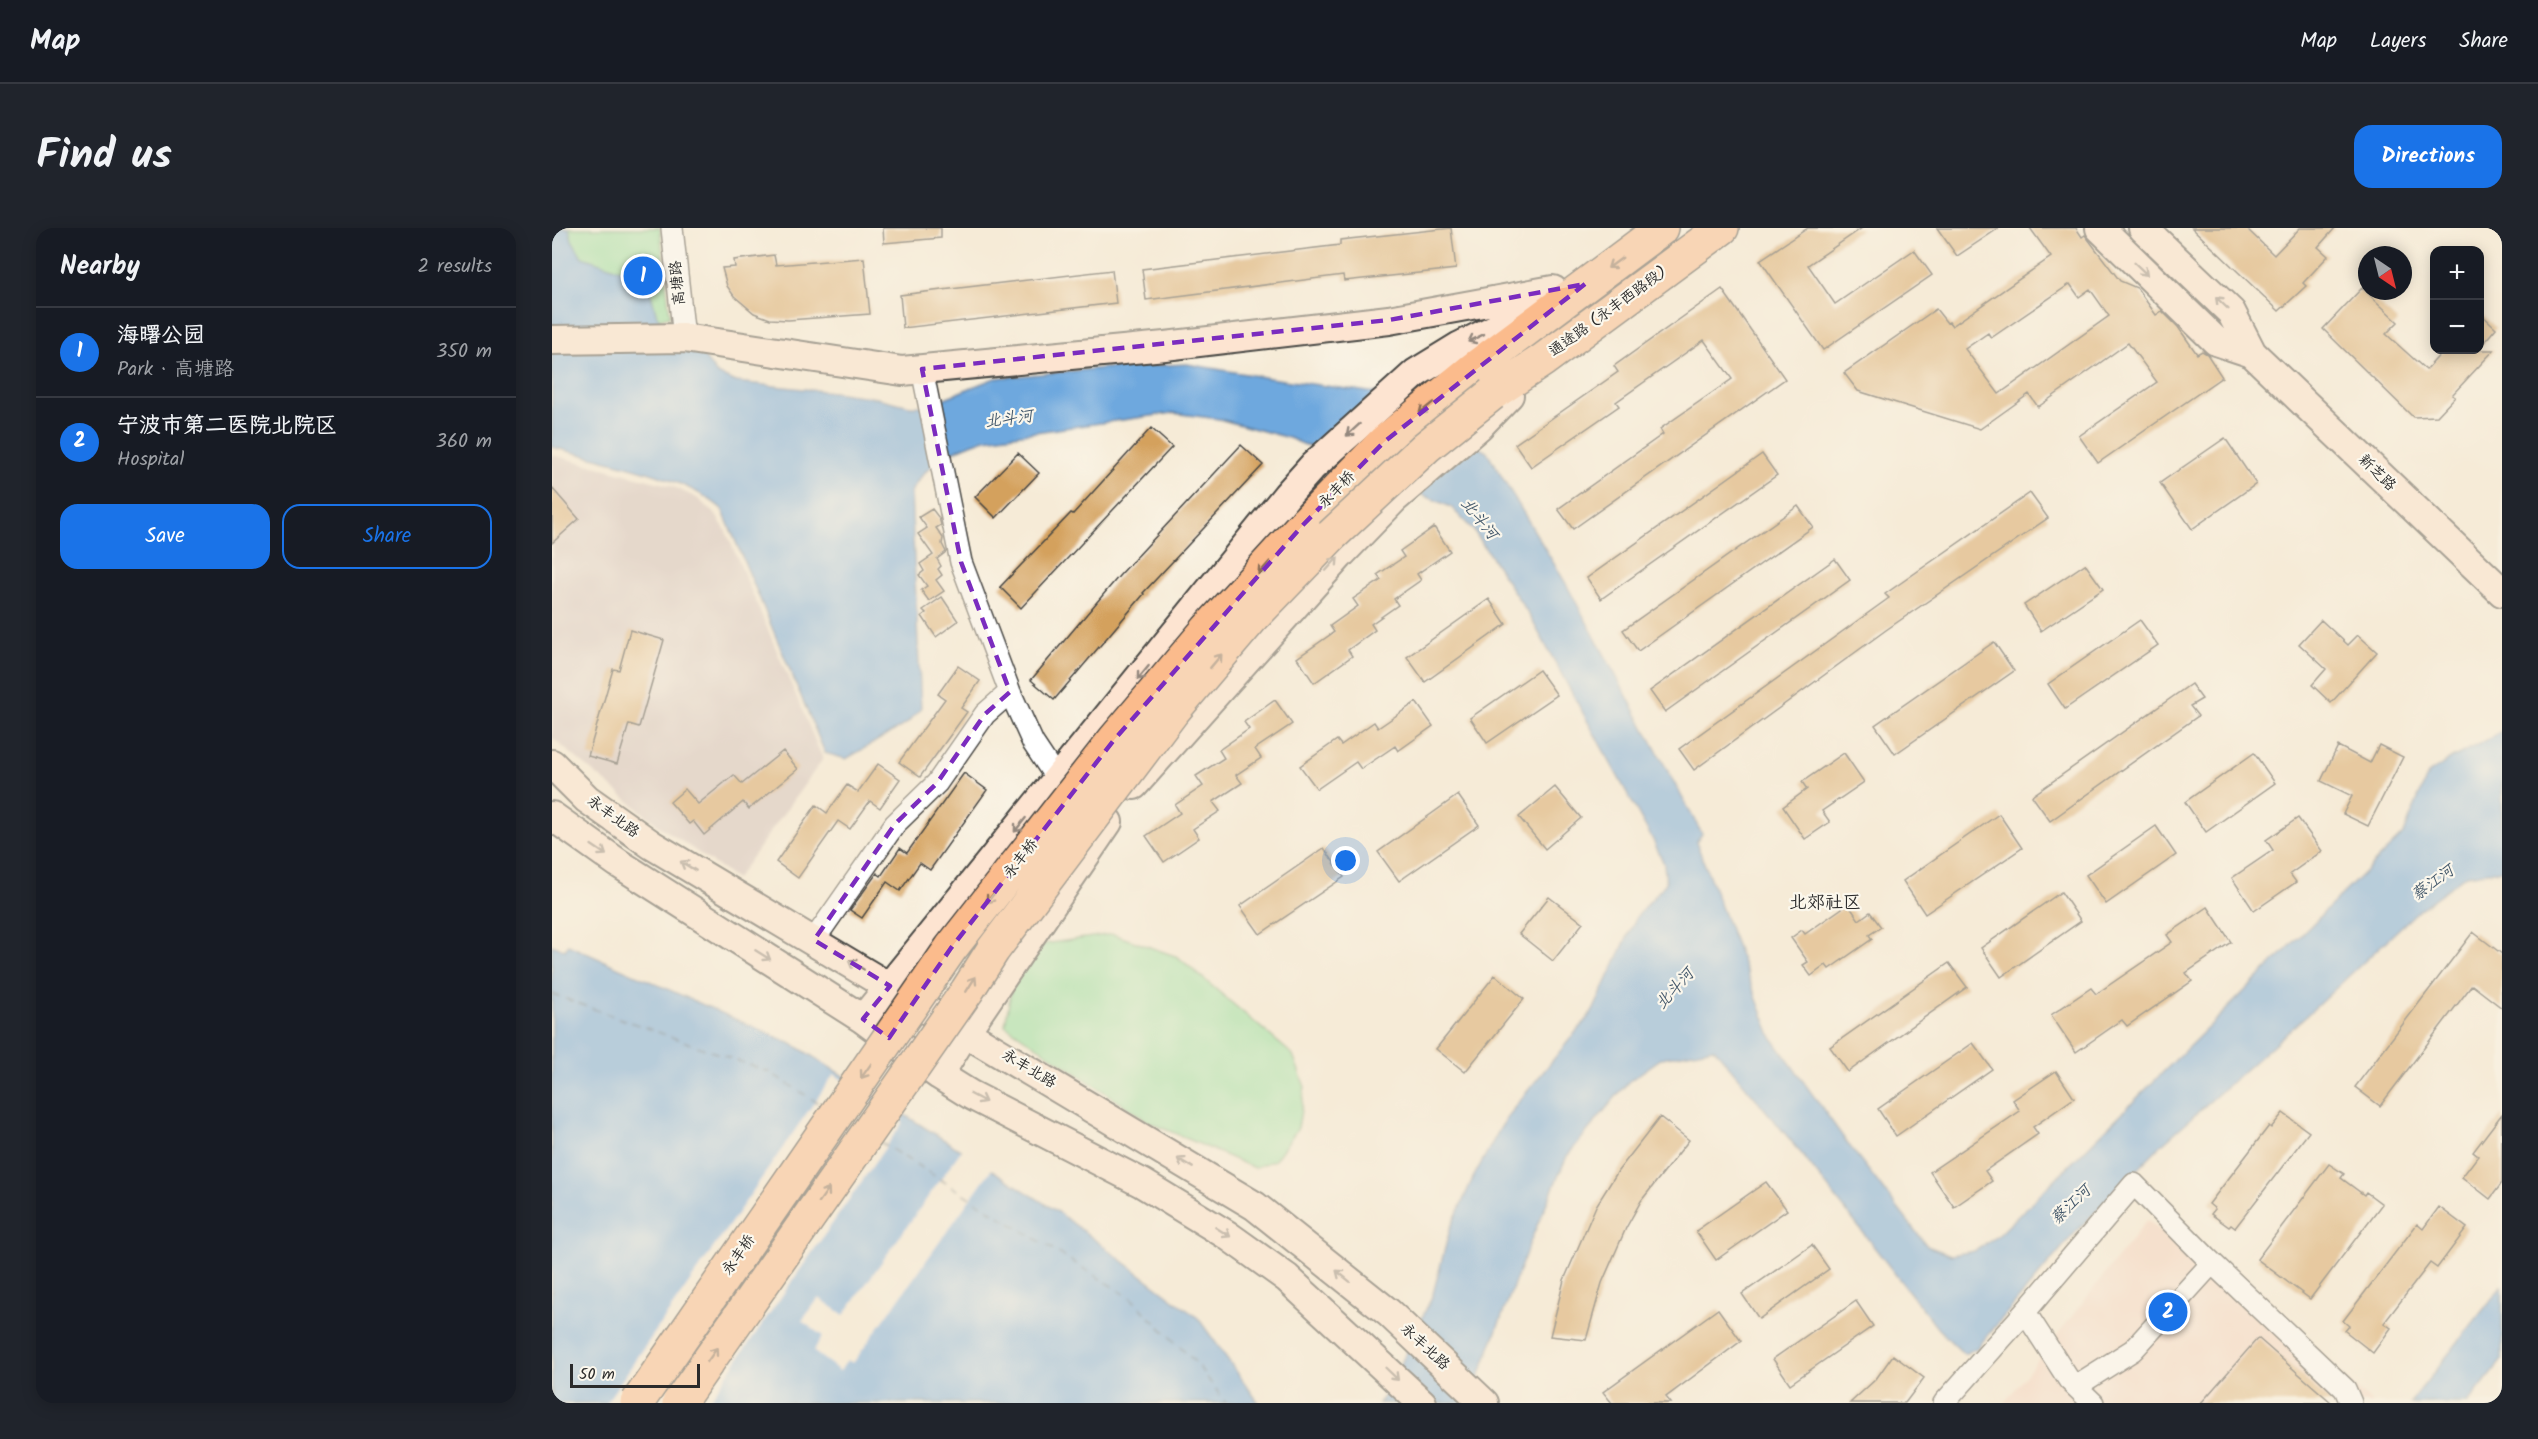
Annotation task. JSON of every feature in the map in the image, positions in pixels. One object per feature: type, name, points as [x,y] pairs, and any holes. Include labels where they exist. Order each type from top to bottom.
[{"type":"main road","points":[[1482,382],[1585,284],[1662,228]]},
{"type":"main road","name":"通途路 (永丰西路段)","points":[[1482,382],[1543,360],[1722,228]]},
{"type":"main road","name":"新芝路","points":[[2100,228],[2216,341],[2252,353]]},
{"type":"main road","name":"新芝路","points":[[2143,228],[2231,312],[2252,353],[2502,592]]},
{"type":"main road","points":[[552,340],[684,338],[902,371],[1165,346],[1377,321],[1585,284]]},
{"type":"main road","points":[[863,1019],[1287,495],[1313,466],[1416,374],[1460,346],[1585,284]]},
{"type":"main road","points":[[939,1075],[966,1031],[1129,791],[1339,556],[1395,498],[1479,426],[1543,360]]},
{"type":"main road","name":"永丰桥","points":[[637,1403],[951,948],[1114,740],[1207,630],[1303,525],[1384,442],[1482,382]]},
{"type":"main road","name":"永丰桥","points":[[679,1403],[967,991],[993,950],[1173,711],[1252,618],[1332,535],[1426,447],[1482,382]]},
{"type":"main road","name":"永丰北路","points":[[552,764],[587,799],[652,844],[1255,1206],[1389,1313],[1484,1403]]},
{"type":"main road","points":[[552,816],[618,863],[863,1019],[939,1075],[971,1095],[1142,1183],[1227,1235],[1287,1278],[1422,1403]]},
{"type":"street","name":"高塘路","points":[[672,228],[684,338]]},
{"type":"street","points":[[922,369],[961,562],[1010,692],[1033,743],[1057,779]]},
{"type":"street","points":[[814,940],[895,824],[937,783],[985,714],[1010,692]]},
{"type":"street","points":[[1944,1403],[2025,1312],[2133,1184],[2212,1263],[2345,1389],[2352,1403]]},
{"type":"street","points":[[2076,1386],[2133,1350],[2212,1263]]},
{"type":"street","points":[[2025,1312],[2069,1380],[2093,1403]]},
{"type":"highlighted area","points":[[1585,284],[1384,442],[1303,525],[1114,740],[951,948],[889,1038],[863,1019],[890,986],[814,940],[895,824],[937,783],[985,714],[1010,692],[961,562],[922,369],[1389,320]]},
{"type":"shaded area","points":[[552,455],[672,486],[697,498],[715,514],[725,529],[823,759],[736,879],[658,825],[552,738]]},
{"type":"shaded area","points":[[2147,1220],[2373,1403],[2004,1403]]},
{"type":"green space","points":[[563,228],[660,228],[670,316],[656,320],[572,256]]},
{"type":"green space","points":[[1113,934],[1178,957],[1293,1055],[1305,1087],[1298,1128],[1275,1160],[1254,1168],[1149,1122],[1005,1025],[1013,980],[1044,944]]},
{"type":"water","points":[[552,228],[569,228],[572,240],[582,257],[641,279],[650,291],[657,316],[664,328],[704,357],[717,374],[736,382],[833,392],[877,398],[910,406],[925,406],[995,378],[1105,368],[1187,364],[1375,393],[1487,452],[1565,582],[1702,834],[1696,842],[1772,1038],[1848,1144],[1927,1246],[1951,1255],[1975,1251],[1998,1236],[2404,833],[2428,774],[2452,758],[2502,732],[2502,870],[2466,875],[2419,910],[2319,1004],[2161,1145],[2072,1236],[1977,1348],[1964,1354],[1938,1329],[1797,1148],[1714,1048],[1662,1058],[1628,1082],[1567,1156],[1530,1242],[1469,1403],[1379,1403],[1388,1392],[1433,1294],[1450,1229],[1473,1178],[1501,1127],[1593,1011],[1637,916],[1666,883],[1664,864],[1654,842],[1529,615],[1474,531],[1451,507],[1289,438],[1219,419],[1173,413],[985,439],[942,458],[925,472],[911,492],[921,709],[906,724],[846,759],[825,753],[722,509],[705,497],[664,478],[642,470],[552,447]]},
{"type":"water","points":[[552,945],[565,950],[568,945],[796,1046],[1058,1212],[1198,1318],[1259,1403],[552,1403]]},
{"type":"water","points":[[2502,1286],[2502,1360],[2468,1403],[2410,1403]]},
{"type":"pier","points":[[834,1074],[903,1122],[707,1403],[606,1403]]},
{"type":"pier","points":[[963,1148],[993,1167],[853,1363],[847,1360],[840,1371],[813,1351],[823,1336],[802,1321],[819,1298],[844,1315]]},
{"type":"building","points":[[883,228],[941,228],[941,238],[884,243]]},
{"type":"building","points":[[1451,228],[1456,269],[1344,281],[1343,275],[1146,300],[1142,269],[1340,245],[1340,240]]},
{"type":"building","points":[[1808,228],[1862,228],[1808,265],[1835,304],[1914,250],[1932,275],[1823,350],[1760,260]]},
{"type":"building","points":[[1937,228],[1999,228],[1957,256]]},
{"type":"building","points":[[2030,228],[2076,228],[2082,237],[2085,235],[2120,281],[2137,288],[2156,315],[2162,311],[2178,327],[2197,354],[2202,351],[2207,354],[2222,377],[2098,463],[2079,436],[2157,382],[2128,343],[2038,407],[2029,394],[1980,429],[1858,391],[1844,373],[1936,309],[1952,326],[2051,257]],"holes":[[[2070,284],[2079,297],[2090,289],[2109,316],[1999,394],[1965,349],[1988,333],[1991,338]]]},
{"type":"building","points":[[2192,228],[2246,228],[2274,255],[2300,228],[2335,228],[2318,247],[2328,256],[2303,283],[2306,286],[2279,311]]},
{"type":"building","points":[[774,255],[776,265],[864,258],[870,314],[788,320],[770,319],[754,313],[734,296],[727,286],[722,268],[735,267],[734,260]]},
{"type":"building","points":[[1112,270],[1116,303],[903,328],[900,295]]},
{"type":"building","points":[[1722,289],[1785,379],[1573,529],[1558,509],[1663,434],[1660,429],[1732,379],[1704,340],[1616,402],[1619,406],[1531,467],[1515,444],[1618,372],[1614,366]]},
{"type":"building","points":[[2358,292],[2358,300],[2375,300],[2398,322],[2386,334],[2426,370],[2440,354],[2484,354],[2484,350],[2494,350],[2452,395],[2455,397],[2437,416],[2413,417],[2323,329]]},
{"type":"building","points":[[2484,317],[2496,328],[2484,342]]},
{"type":"building","points":[[1151,428],[1172,447],[1021,608],[1000,587],[1071,513],[1073,514]]},
{"type":"building","points":[[2225,438],[2256,484],[2192,529],[2160,483]]},
{"type":"building","points":[[1241,445],[1263,465],[1143,593],[1054,700],[1031,680],[1119,576]]},
{"type":"building","points":[[1018,453],[1039,473],[996,518],[975,497]]},
{"type":"building","points":[[1762,454],[1777,475],[1601,599],[1587,578]]},
{"type":"building","points":[[552,488],[579,519],[552,543]]},
{"type":"building","points":[[2030,493],[2048,518],[1886,630],[1694,770],[1679,749],[1889,598],[1885,594]]},
{"type":"building","points":[[1798,506],[1813,527],[1638,651],[1623,630]]},
{"type":"building","points":[[932,509],[939,518],[941,525],[936,528],[943,538],[942,544],[946,552],[937,559],[941,566],[938,569],[942,575],[936,580],[944,591],[929,601],[921,590],[927,586],[919,575],[924,571],[920,564],[933,555],[918,534],[927,528],[919,517]]},
{"type":"building","points":[[1434,527],[1450,551],[1417,574],[1421,580],[1394,599],[1398,605],[1371,624],[1375,630],[1348,650],[1352,656],[1314,683],[1297,658],[1334,632],[1330,626],[1358,606],[1353,599],[1381,580],[1377,575],[1404,557],[1400,551]]},
{"type":"building","points":[[1835,559],[1850,580],[1665,712],[1650,691]]},
{"type":"building","points":[[2085,564],[2103,589],[2041,631],[2024,605]]},
{"type":"building","points":[[942,597],[958,621],[936,637],[922,616],[926,613],[923,610]]},
{"type":"building","points":[[1489,599],[1506,624],[1425,682],[1407,657]]},
{"type":"building","points":[[2140,620],[2158,645],[2065,709],[2048,684]]},
{"type":"building","points":[[2321,620],[2348,645],[2358,635],[2377,652],[2331,703],[2312,685],[2326,669],[2299,644]]},
{"type":"building","points":[[630,630],[664,640],[639,727],[629,724],[617,764],[588,756],[613,669],[619,670]]},
{"type":"building","points":[[1994,642],[2014,671],[1895,754],[1875,725]]},
{"type":"building","points":[[958,666],[980,681],[961,708],[967,712],[920,777],[899,762],[945,699],[938,694]]},
{"type":"building","points":[[1539,670],[1557,695],[1487,743],[1470,718]]},
{"type":"building","points":[[2191,684],[2202,699],[2190,706],[2198,716],[2050,821],[2032,796]]},
{"type":"building","points":[[1275,700],[1292,724],[1255,749],[1261,758],[1236,775],[1242,783],[1213,802],[1220,811],[1193,829],[1199,838],[1164,862],[1146,836],[1180,813],[1175,805],[1203,786],[1196,776],[1224,758],[1219,750],[1249,729],[1244,722]]},
{"type":"building","points":[[1416,702],[1433,726],[1398,751],[1395,746],[1361,769],[1356,762],[1317,789],[1300,766],[1337,740],[1341,745],[1374,722],[1378,728]]},
{"type":"building","points":[[2379,745],[2403,757],[2368,826],[2343,814],[2352,796],[2321,781],[2338,746],[2370,763]]},
{"type":"building","points":[[783,751],[798,769],[749,809],[743,802],[704,835],[693,821],[689,824],[670,802],[685,789],[698,804],[734,775],[742,784]]},
{"type":"building","points":[[1844,753],[1864,782],[1822,811],[1830,822],[1805,839],[1783,807],[1807,789],[1802,782]]},
{"type":"building","points":[[2254,753],[2275,783],[2206,832],[2185,802]]},
{"type":"building","points":[[878,764],[900,779],[880,808],[870,801],[850,829],[838,821],[798,878],[776,862],[816,805],[827,813],[847,785],[858,792]]},
{"type":"building","points":[[964,773],[987,790],[930,870],[920,863],[900,891],[887,882],[862,918],[850,910],[877,873],[881,876],[900,848],[907,853]]},
{"type":"building","points":[[1555,787],[1581,818],[1545,849],[1519,817]]},
{"type":"building","points":[[1458,795],[1479,825],[1399,881],[1378,852]]},
{"type":"building","points":[[1999,814],[2022,848],[1925,914],[1903,881]]},
{"type":"building","points":[[2298,818],[2322,851],[2290,874],[2296,882],[2254,911],[2232,878],[2273,850],[2266,840]]},
{"type":"building","points":[[2156,826],[2176,855],[2106,904],[2086,875]]},
{"type":"building","points":[[1324,848],[1344,877],[1260,934],[1240,906]]},
{"type":"building","points":[[2061,892],[2081,921],[2001,977],[1981,948]]},
{"type":"building","points":[[1549,897],[1583,923],[1553,961],[1519,934]]},
{"type":"building","points":[[1848,904],[1859,920],[1870,912],[1881,927],[1869,935],[1872,939],[1829,969],[1826,965],[1811,976],[1803,965],[1808,962],[1791,938],[1802,930],[1805,934]]},
{"type":"building","points":[[2208,907],[2231,942],[2186,973],[2192,981],[2127,1026],[2122,1020],[2076,1052],[2051,1015],[2091,988],[2096,994],[2172,942],[2167,935]]},
{"type":"building","points":[[2473,932],[2502,954],[2502,1008],[2472,985],[2380,1106],[2355,1087]]},
{"type":"building","points":[[1949,963],[1967,987],[1848,1072],[1830,1047]]},
{"type":"building","points":[[1495,975],[1524,999],[1465,1072],[1436,1049]]},
{"type":"building","points":[[1973,1043],[1992,1069],[1896,1136],[1878,1109]]},
{"type":"building","points":[[2056,1071],[2074,1098],[2033,1127],[2038,1134],[1985,1171],[1992,1181],[1954,1207],[1930,1172],[2020,1111],[2013,1100]]},
{"type":"building","points":[[2283,1113],[2309,1132],[2235,1228],[2231,1225],[2229,1227],[2211,1214],[2215,1209],[2209,1204],[2269,1126],[2271,1128]]},
{"type":"building","points":[[2502,1114],[2502,1183],[2490,1199],[2462,1177],[2478,1156],[2473,1152]]},
{"type":"building","points":[[1660,1117],[1689,1140],[1641,1201],[1626,1228],[1602,1283],[1586,1340],[1550,1336],[1564,1280],[1596,1206],[1618,1171]]},
{"type":"building","points":[[2329,1164],[2344,1174],[2341,1178],[2364,1195],[2366,1192],[2382,1204],[2310,1299],[2257,1259]]},
{"type":"building","points":[[1766,1182],[1787,1210],[1716,1260],[1696,1231]]},
{"type":"building","points":[[2439,1207],[2467,1228],[2437,1268],[2430,1263],[2384,1323],[2391,1328],[2373,1353],[2345,1331],[2349,1326],[2343,1321],[2417,1224],[2423,1229]]},
{"type":"building","points":[[1812,1245],[1829,1269],[1759,1319],[1742,1294]]},
{"type":"building","points":[[1856,1301],[1873,1326],[1790,1384],[1773,1359]]},
{"type":"building","points":[[1718,1309],[1741,1341],[1666,1397],[1671,1403],[1612,1403],[1603,1392]]},
{"type":"building","points":[[2258,1338],[2332,1403],[2201,1403]]},
{"type":"building","points":[[1893,1355],[1924,1378],[1905,1403],[1850,1403],[1876,1379]]},
{"type":"ferry route","points":[[552,994],[769,1072],[823,1106]]},
{"type":"ferry route","points":[[880,1142],[1131,1298],[1196,1363],[1226,1403]]},
{"type":"place","name":"海曙公园","points":[[643,276]]},
{"type":"place","name":"宁波市第二医院北院区","points":[[2168,1312]]},
{"type":"district","name":"北郊社区","points":[[1825,903]]},
{"type":"water label","name":"北斗河","points":[[1009,419]]},
{"type":"water label","name":"北斗河","points":[[1479,519]]},
{"type":"water label","name":"蔡江河","points":[[2433,883]]},
{"type":"water label","name":"北斗河","points":[[1675,989]]},
{"type":"water label","name":"蔡江河","points":[[2071,1205]]}]
